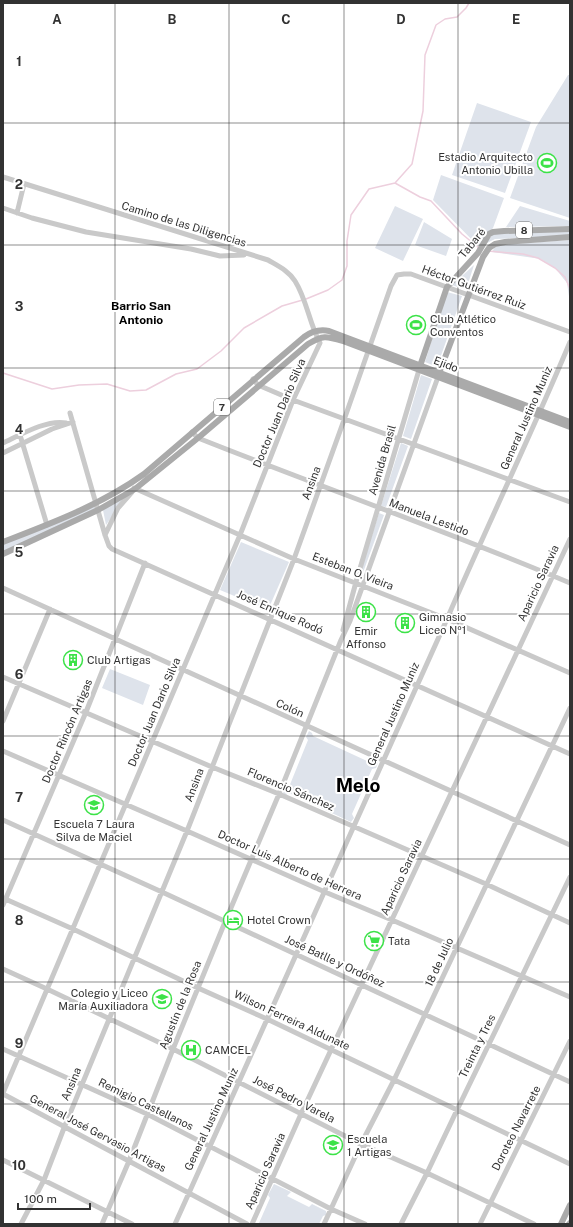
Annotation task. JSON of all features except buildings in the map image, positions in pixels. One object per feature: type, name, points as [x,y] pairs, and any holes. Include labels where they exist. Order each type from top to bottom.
[{"type":"main road","name":"Tabaré","points":[[468,294],[483,244],[489,234],[493,232],[570,228]]},
{"type":"main road","name":"Tabaré","points":[[447,287],[480,255],[495,244],[570,237]]},
{"type":"main road","name":"Avenida Brasil","points":[[420,368],[447,287]]},
{"type":"main road","name":"Avenida Brasil","points":[[439,375],[468,294]]},
{"type":"main road","name":"Ejido","points":[[314,331],[329,331],[369,349]]},
{"type":"main road","name":"7","points":[[3,542],[96,504],[133,486],[144,474],[253,379],[304,337],[314,331]]},
{"type":"main road","name":"Ejido","points":[[317,338],[328,336],[369,349],[540,413],[570,422]]},
{"type":"main road","name":"7","points":[[3,554],[98,510],[133,486],[198,438],[258,386],[317,338]]},
{"type":"main road","name":"Ejido","points":[[540,413],[570,427]]},
{"type":"main road","points":[[561,1224],[570,1206]]},
{"type":"street","name":"Camino de las Diligencias","points":[[3,177],[268,260],[284,269],[295,280],[317,338]]},
{"type":"street","points":[[17,213],[24,184]]},
{"type":"street","points":[[3,208],[86,232],[191,249],[220,256],[248,254]]},
{"type":"street","name":"Héctor Gutiérrez Ruiz","points":[[369,349],[390,286],[397,275],[404,274],[411,274],[570,332]]},
{"type":"street","name":"Doctor Juan Dario Silva","points":[[3,1093],[240,535],[293,400],[320,343],[317,338]]},
{"type":"street","name":"General Justino Muniz","points":[[174,1224],[240,1082],[417,684],[540,413],[570,342]]},
{"type":"street","name":"Ansina","points":[[21,1224],[44,1180],[187,830],[294,559],[369,349]]},
{"type":"street","name":"Avenida Brasil","points":[[279,794],[341,640],[356,582],[420,368]]},
{"type":"street","name":"Avenida Brasil","points":[[341,640],[350,621],[439,375]]},
{"type":"street","points":[[253,379],[258,386],[344,420],[570,502]]},
{"type":"street","name":"José Enrique Rodó","points":[[70,413],[71,423],[105,535],[109,546],[112,549],[417,684],[570,754]]},
{"type":"street","points":[[3,443],[54,422],[59,421],[71,423]]},
{"type":"street","points":[[3,452],[52,429],[71,423]]},
{"type":"street","name":"Manuela Lestido","points":[[192,432],[198,438],[267,466],[389,511],[570,583]]},
{"type":"street","points":[[20,435],[47,525]]},
{"type":"street","points":[[105,535],[118,508],[133,486]]},
{"type":"street","name":"Esteban O. Vieira","points":[[133,486],[294,559],[356,582],[447,619],[570,673]]},
{"type":"street","name":"Aparicio Saravia","points":[[252,1224],[301,1114],[570,539]]},
{"type":"street","name":"Doctor Rincón Artigas","points":[[3,905],[4,899],[35,833],[86,712],[145,563]]},
{"type":"street","name":"Colón","points":[[3,588],[570,845]]},
{"type":"street","points":[[3,720],[50,609]]},
{"type":"street","name":"Florencio Sánchez","points":[[3,677],[153,740],[212,767],[279,794],[486,884],[570,923]]},
{"type":"street","name":"18 de Julio","points":[[324,1224],[361,1144],[394,1080],[457,948],[570,708]]},
{"type":"street","name":"Doctor Luis Alberto de Herrera","points":[[3,751],[570,997]]},
{"type":"street","name":"Agustín de la Rosa","points":[[102,1224],[129,1161],[225,922],[279,794]]},
{"type":"street","name":"José Batlle y Ordóñez","points":[[3,820],[101,863],[570,1082]]},
{"type":"street","name":"Treinta y Tres","points":[[401,1224],[428,1173],[570,877]]},
{"type":"street","name":"Wilson Ferreira Aldunate","points":[[4,899],[135,957],[570,1164]]},
{"type":"street","name":"José Pedro Varela","points":[[3,969],[110,1018],[361,1144],[428,1173],[534,1224]]},
{"type":"street","name":"Doroteo Navarrete","points":[[480,1224],[570,1041]]},
{"type":"street","name":"Remigio Castellanos","points":[[3,1049],[147,1114],[331,1209],[365,1224]]},
{"type":"street","name":"General José Gervasio Artigas","points":[[3,1093],[64,1128],[247,1224]]},
{"type":"street","points":[[3,1160],[132,1224]]},
{"type":"shaded area","name":"Estadio Arquitecto Antonio Ubilla","points":[[568,75],[570,75],[570,218],[510,198],[536,127]]},
{"type":"shaded area","points":[[477,103],[531,122],[505,193],[452,175]]},
{"type":"shaded area","points":[[441,175],[504,198],[493,228],[478,246],[433,200]]},
{"type":"shaded area","points":[[395,206],[423,219],[403,261],[375,248]]},
{"type":"shaded area","points":[[520,206],[570,221],[570,226],[506,227]]},
{"type":"shaded area","points":[[424,222],[452,239],[446,256],[415,245]]},
{"type":"shaded area","points":[[570,231],[570,236],[495,239],[485,244],[493,234]]},
{"type":"shaded area","points":[[570,240],[570,303],[567,283],[555,268],[541,259],[492,252],[496,245]]},
{"type":"shaded area","points":[[474,265],[466,290],[452,285]]},
{"type":"shaded area","points":[[447,292],[462,296],[437,367],[425,362]]},
{"type":"shaded area","points":[[421,375],[432,379],[411,439],[403,436]]},
{"type":"shaded area","points":[[401,443],[408,446],[386,507],[381,506]]},
{"type":"shaded area","points":[[126,496],[106,525],[103,510]]},
{"type":"shaded area","points":[[95,505],[96,509],[3,552],[3,544]]},
{"type":"shaded area","points":[[379,513],[384,515],[361,578],[359,577]]},
{"type":"shaded area","points":[[241,542],[289,562],[268,610],[220,590]]},
{"type":"shaded area","points":[[110,669],[150,685],[143,705],[102,688]]},
{"type":"shaded area","points":[[309,731],[313,736],[367,761],[375,761],[378,763],[376,768],[372,769],[352,814],[354,818],[351,822],[289,793],[286,795],[283,793],[284,788],[289,787],[308,740],[306,737]]},
{"type":"shaded area","points":[[274,1184],[291,1192],[287,1196],[309,1207],[312,1204],[326,1211],[326,1215],[323,1216],[319,1224],[255,1224],[259,1223],[270,1198],[268,1195]]},
{"type":"waterway","points":[[3,373],[52,389],[79,385],[107,384],[130,391],[146,390],[176,374],[197,369],[221,351],[244,328],[282,306],[306,299],[328,290],[342,280],[347,266],[347,241],[351,215],[369,189],[395,183],[412,164],[423,111],[425,55],[436,25],[445,19],[457,17],[469,3]]},
{"type":"waterway","points":[[395,183],[420,197],[431,201],[462,234],[479,248]]},
{"type":"waterway","points":[[488,251],[523,254],[538,258],[555,268],[565,277],[570,289]]},
{"type":"place","name":"Estadio Arquitecto Antonio Ubilla","points":[[547,163]]},
{"type":"place","name":"Club Atlético Conventos","points":[[416,325]]},
{"type":"place","name":"Emir Affonso","points":[[366,612]]},
{"type":"place","name":"Gimnasio Liceo Nº1","points":[[405,623]]},
{"type":"place","name":"Club Artigas","points":[[73,660]]},
{"type":"place","name":"Escuela 7 Laura Silva de Maciel","points":[[94,805]]},
{"type":"place","name":"Hotel Crown","points":[[233,920]]},
{"type":"place","name":"Tata","points":[[374,941]]},
{"type":"place","name":"Colegio y Liceo María Auxiliadora","points":[[162,999]]},
{"type":"place","name":"CAMCEL","points":[[191,1050]]},
{"type":"place","name":"Escuela 1 Artigas","points":[[333,1145]]},
{"type":"district","name":"Barrio San Antonio","points":[[141,313]]},
{"type":"district","name":"Melo","points":[[358,785]]}]
